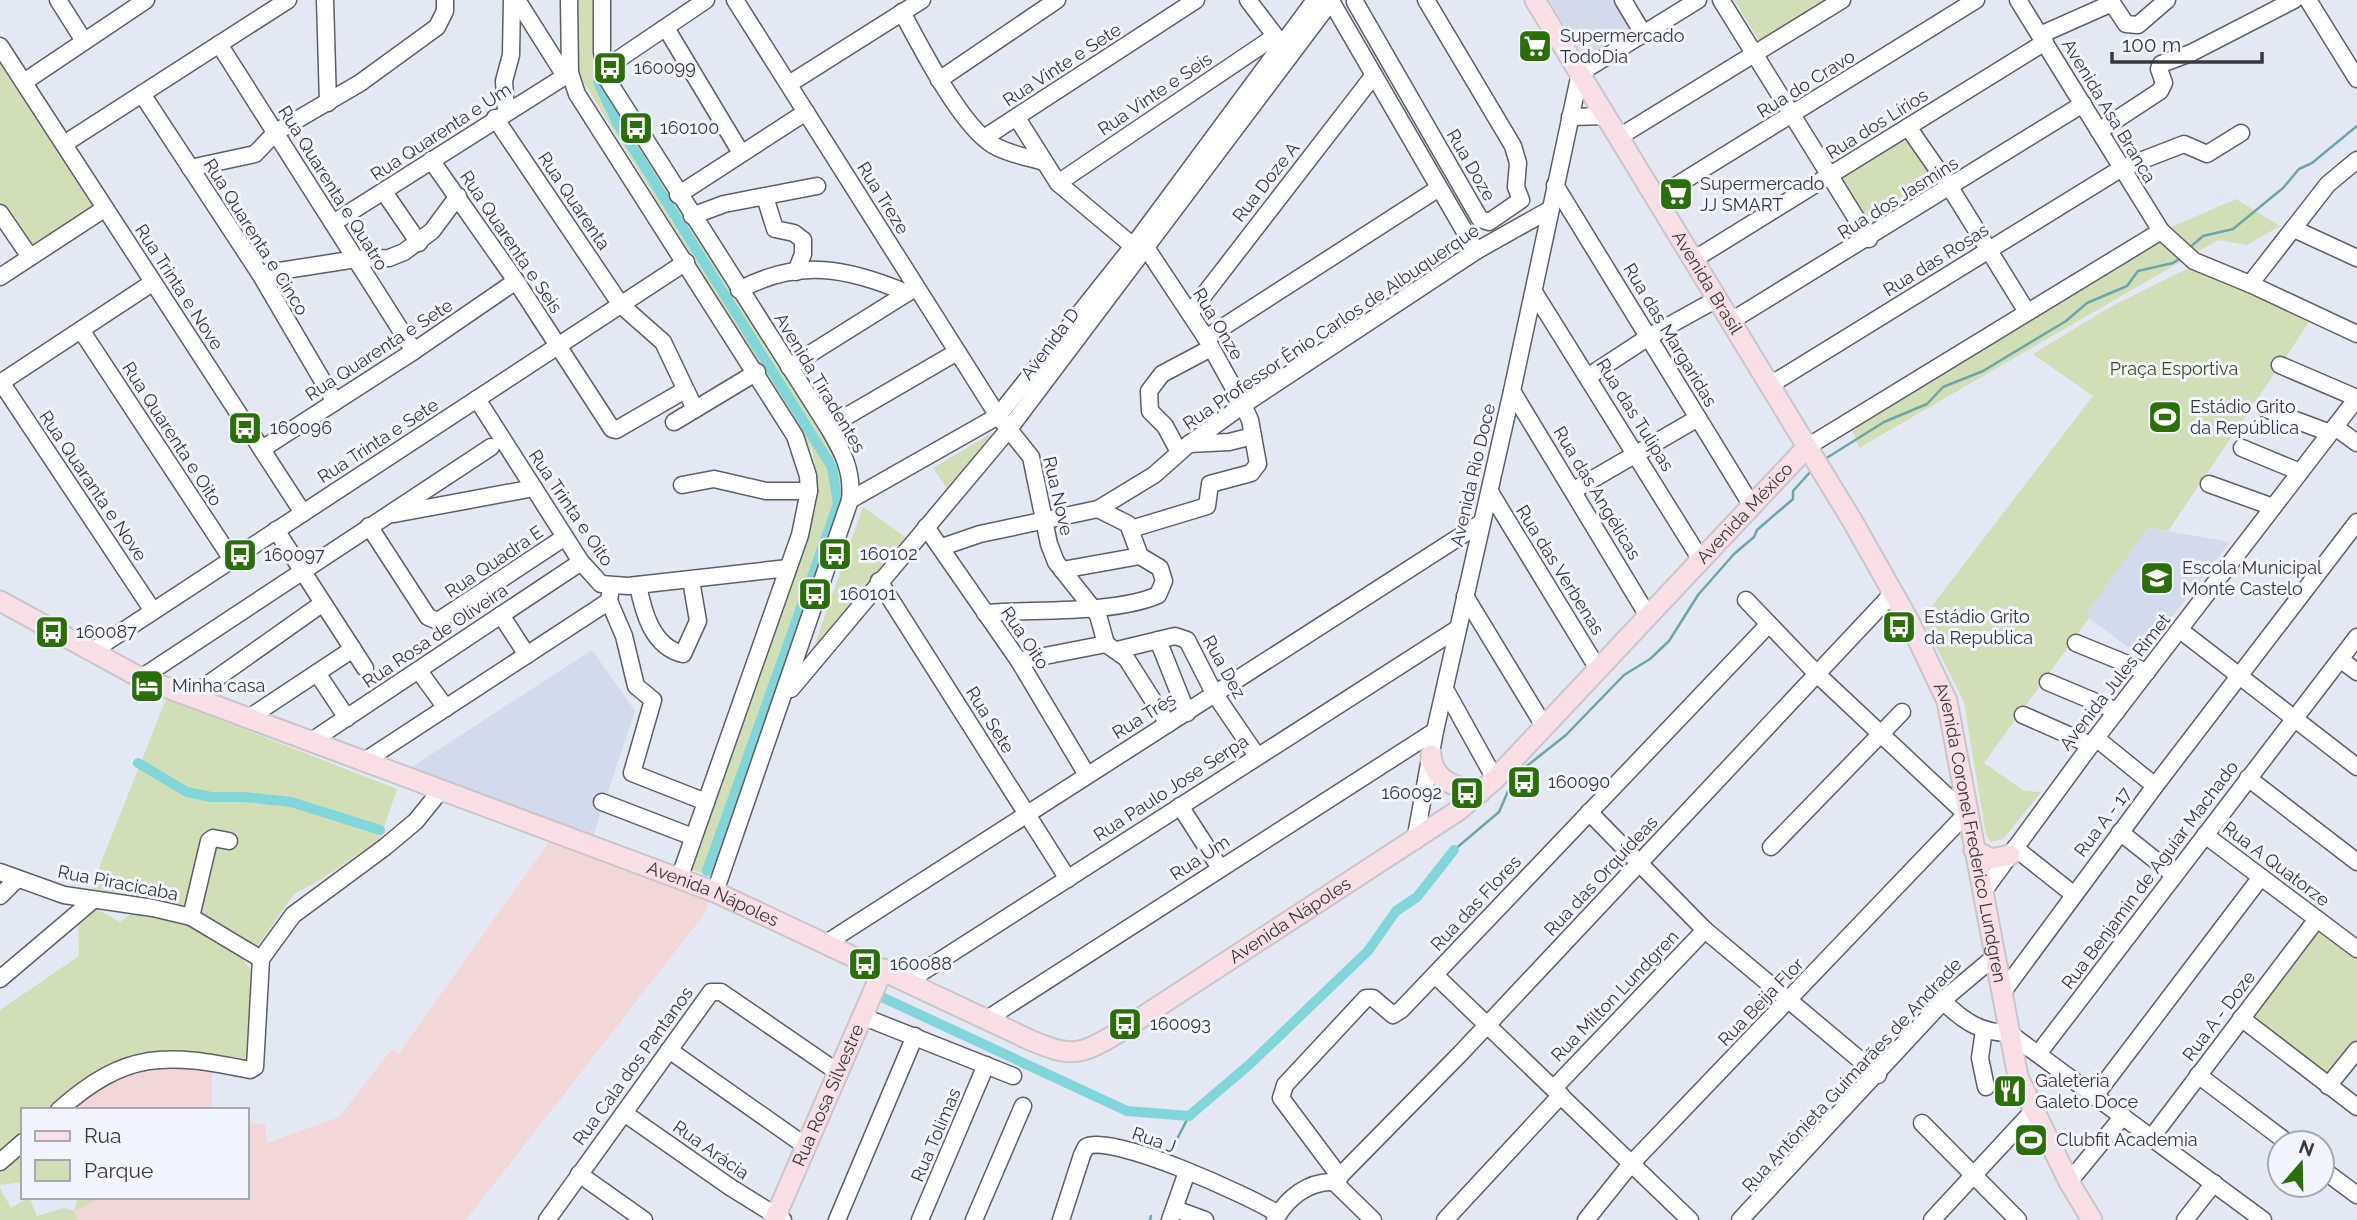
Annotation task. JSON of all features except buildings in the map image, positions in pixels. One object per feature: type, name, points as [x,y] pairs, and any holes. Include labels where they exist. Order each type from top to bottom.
[{"type":"main road","name":"Avenida Brasil","points":[[1535,0],[1811,452]]},
{"type":"main road","name":"Avenida Coronel Frederico Lundgren","points":[[1811,452],[1893,593],[1947,701],[1993,958],[2018,1077],[2032,1111],[2090,1219]]},
{"type":"main road","name":"Avenida México","points":[[1393,855],[1480,793],[1495,779],[1752,506],[1811,452]]},
{"type":"main road","name":"Avenida Nápoles","points":[[2,600],[141,678],[715,892],[828,943],[881,974],[908,981],[1058,1052],[1082,1052],[1116,1034],[1328,894],[1393,855]]},
{"type":"main road","points":[[1431,755],[1432,767],[1444,780],[1458,788],[1480,793]]},
{"type":"main road","points":[[1974,850],[1991,859],[2012,851]]},
{"type":"main road","name":"Rua Rosa Silvestre","points":[[777,1219],[881,974]]},
{"type":"street","points":[[58,0],[84,41]]},
{"type":"street","points":[[24,82],[146,0]]},
{"type":"street","points":[[64,144],[288,0]]},
{"type":"street","points":[[325,0],[328,103]]},
{"type":"street","points":[[190,168],[250,157],[276,132],[328,103],[437,27],[445,11],[445,0]]},
{"type":"street","points":[[514,0],[567,75],[599,131],[757,372],[795,436],[808,476],[806,514],[679,879]]},
{"type":"street","points":[[500,115],[504,81],[511,55],[514,0]]},
{"type":"street","points":[[567,75],[569,0]]},
{"type":"street","name":"Avenida Tiradentes","points":[[602,0],[604,69],[619,100],[828,427],[849,468],[850,500],[715,892]]},
{"type":"street","points":[[604,69],[706,0]]},
{"type":"street","name":"Rua Treze","points":[[735,0],[806,112],[911,291],[957,352],[998,416]]},
{"type":"street","points":[[789,84],[922,0]]},
{"type":"street","points":[[939,80],[1057,0]]},
{"type":"street","name":"Rua Vinte e Sete","points":[[984,138],[1196,0]]},
{"type":"street","points":[[1248,0],[1279,41]]},
{"type":"street","name":"Avenida D","points":[[1189,182],[1279,41],[1315,0]]},
{"type":"street","points":[[1332,0],[1476,251]]},
{"type":"street","name":"Avenida D","points":[[783,698],[1009,429],[1189,182],[1332,0]]},
{"type":"street","points":[[1429,4],[1446,0]]},
{"type":"street","points":[[1623,0],[1644,35]]},
{"type":"street","points":[[1580,73],[1698,0]]},
{"type":"street","points":[[1721,0],[1869,239]]},
{"type":"street","name":"Rua do Cravo","points":[[1656,198],[1976,0]]},
{"type":"street","name":"Avenida Asa Branca","points":[[2018,0],[2122,168],[2156,234],[2193,261],[2250,284],[2357,334]]},
{"type":"street","points":[[2111,1],[2126,24],[2138,25],[2167,0]]},
{"type":"street","points":[[2099,131],[2160,91],[2164,83],[2159,69],[2161,64],[2191,53],[2294,0]]},
{"type":"street","points":[[2308,0],[2357,79]]},
{"type":"street","name":"Rua dos Lírios","points":[[1693,260],[1832,176],[2042,38],[2111,1]]},
{"type":"street","name":"Rua Doze","points":[[1355,2],[1480,219],[1489,222],[1521,200],[1516,187],[1517,156],[1429,4]]},
{"type":"street","points":[[1619,137],[1835,2]]},
{"type":"street","points":[[902,12],[939,80],[984,138],[1003,150],[1044,162]]},
{"type":"street","points":[[666,28],[741,153]]},
{"type":"street","name":"Rua Vinte e Seis","points":[[1058,183],[1279,41]]},
{"type":"street","name":"Rua Quarenta e Quatro","points":[[219,44],[414,351]]},
{"type":"street","name":"Rua Trinta e Nove","points":[[0,46],[303,513]]},
{"type":"street","name":"Avenida Rio Doce","points":[[1415,841],[1435,731],[1490,492],[1580,73]]},
{"type":"street","name":"Rua Quarenta e Um","points":[[333,223],[567,75]]},
{"type":"street","name":"Rua Doze A","points":[[1190,313],[1374,75]]},
{"type":"street","name":"Rua Quarenta e Cinco","points":[[142,94],[260,274],[335,402]]},
{"type":"street","name":"Rua dos Jasmins","points":[[1731,321],[1951,189],[2083,104]]},
{"type":"street","points":[[678,195],[806,112]]},
{"type":"street","name":"Rua Quarenta","points":[[500,115],[621,305],[635,314],[663,342],[694,407]]},
{"type":"street","points":[[1570,117],[1606,116]]},
{"type":"street","name":"Rua Onze","points":[[1017,118],[1058,183],[1140,248],[1190,313],[1243,405],[1253,436],[1258,464],[1251,473],[1210,484],[1207,506],[1131,529]]},
{"type":"street","points":[[1908,127],[1951,189],[2027,312]]},
{"type":"street","name":"Rua das Rosas","points":[[1770,385],[2122,168],[2184,144],[2204,154],[2213,153],[2241,132]]},
{"type":"street","name":"Rua Quarenta e Seis","points":[[431,160],[516,281],[614,430],[685,390]]},
{"type":"street","points":[[2250,284],[2328,184],[2357,160]]},
{"type":"street","points":[[692,216],[724,204],[817,186]]},
{"type":"street","name":"Rua das Margaridas","points":[[1555,186],[1650,336],[1752,506]]},
{"type":"street","points":[[1253,436],[1184,448],[1150,411],[1149,390],[1162,374],[1439,188]]},
{"type":"street","points":[[384,192],[419,243]]},
{"type":"street","points":[[260,274],[356,259],[389,258],[419,243],[432,231],[458,196]]},
{"type":"street","points":[[765,197],[775,229],[794,233],[803,240],[803,254],[796,272]]},
{"type":"street","points":[[0,276],[104,209]]},
{"type":"street","name":"Rua Professor Ênio Carlos de Albuquerque","points":[[942,547],[980,534],[1098,509],[1154,475],[1184,448],[1243,405],[1287,379],[1476,251],[1549,210]]},
{"type":"street","points":[[0,212],[30,257]]},
{"type":"street","points":[[2294,229],[2357,258]]},
{"type":"street","name":"Avenida México","points":[[1811,452],[2027,312],[2156,234]]},
{"type":"street","name":"Avenida D","points":[[998,416],[1140,248]]},
{"type":"street","name":"Rua Trinta e Sete","points":[[91,652],[686,262]]},
{"type":"street","points":[[740,289],[776,274],[852,272],[911,291]]},
{"type":"street","name":"Rua Quarenta e Sete","points":[[262,449],[414,351],[516,281]]},
{"type":"street","points":[[1,383],[152,283]]},
{"type":"street","points":[[789,367],[911,291]]},
{"type":"street","name":"Rua das Tulipas","points":[[1534,292],[1701,560]]},
{"type":"street","points":[[1588,376],[1650,336],[1717,299]]},
{"type":"street","name":"Rua Quarenta e Oito","points":[[81,330],[231,558]]},
{"type":"street","points":[[828,427],[957,352]]},
{"type":"street","points":[[2280,365],[2357,398]]},
{"type":"street","points":[[674,422],[694,407],[757,372]]},
{"type":"street","name":"Rua Quaranta e Nove","points":[[1,383],[153,611]]},
{"type":"street","name":"Rua das Angélicas","points":[[1512,391],[1648,616]]},
{"type":"street","name":"Avenida Jules Rimet","points":[[1983,892],[2093,742],[2357,398]]},
{"type":"street","name":"Rua Trinta e Oito","points":[[477,400],[581,562],[610,594],[638,585],[788,568]]},
{"type":"street","points":[[2266,410],[2332,430],[2357,443]]},
{"type":"street","points":[[850,500],[998,416]]},
{"type":"street","name":"Rua Nove","points":[[998,416],[1031,457],[1049,544],[1062,570],[1092,607],[1111,647],[1130,664],[1168,724]]},
{"type":"street","points":[[1574,490],[1698,418]]},
{"type":"street","points":[[141,678],[301,569],[491,447]]},
{"type":"street","points":[[2242,448],[2300,472]]},
{"type":"street","points":[[682,485],[714,479],[766,491],[809,491]]},
{"type":"street","points":[[2209,484],[2273,507]]},
{"type":"street","points":[[385,516],[534,488]]},
{"type":"street","name":"Rua das Verbenas","points":[[1490,492],[1598,668]]},
{"type":"street","points":[[985,613],[1092,607],[1140,601],[1158,595],[1164,581],[1160,568],[1140,556],[1131,529],[1125,522],[1098,509]]},
{"type":"street","name":"Rua A - 17","points":[[2002,993],[2073,894],[2357,522]]},
{"type":"street","name":"Rua Três","points":[[828,943],[1481,523]]},
{"type":"street","name":"Rua Quadra E","points":[[369,526],[428,617],[438,621],[565,537]]},
{"type":"street","name":"Rua Oito","points":[[926,527],[1019,661],[1087,775]]},
{"type":"street","points":[[276,530],[365,668]]},
{"type":"street","points":[[1062,570],[1140,556]]},
{"type":"street","name":"Rua Rosa de Oliveira","points":[[310,742],[581,562]]},
{"type":"street","points":[[638,585],[647,623],[676,652],[683,654],[698,621],[691,580]]},
{"type":"street","name":"Rua Sete","points":[[879,581],[1068,879]]},
{"type":"street","name":"Rua das Orquídeas","points":[[1337,1180],[1486,1027],[1893,593]]},
{"type":"street","points":[[363,762],[527,655],[610,594],[636,686],[652,698],[653,704],[632,773],[706,802]]},
{"type":"street","points":[[1465,597],[1544,726]]},
{"type":"street","points":[[1746,600],[1818,675],[1966,814]]},
{"type":"street","points":[[190,697],[323,603]]},
{"type":"street","points":[[1002,637],[1023,610]]},
{"type":"street","points":[[502,615],[527,655]]},
{"type":"street","name":"Rua das Flores","points":[[1337,1180],[1280,1098],[1281,1091],[1366,998],[1373,998],[1390,1013],[1396,1014],[1769,624]]},
{"type":"street","name":"Rua Paulo Jose Serpa","points":[[908,981],[1457,629]]},
{"type":"street","points":[[2180,630],[2357,767]]},
{"type":"street","name":"Rua Dez","points":[[1158,640],[1179,636],[1190,643],[1214,693],[1257,756]]},
{"type":"street","name":"Rua Benjamin de Aguiar Machado","points":[[2038,1054],[2357,637]]},
{"type":"street","points":[[1019,661],[1158,640],[1187,712]]},
{"type":"street","points":[[2076,643],[2147,672]]},
{"type":"street","points":[[247,719],[353,649]]},
{"type":"street","points":[[2340,659],[2357,672]]},
{"type":"street","points":[[419,671],[446,708]]},
{"type":"street","points":[[317,673],[347,718]]},
{"type":"street","points":[[2048,681],[2117,711]]},
{"type":"street","points":[[1445,689],[1495,779]]},
{"type":"street","points":[[1771,847],[1902,712]]},
{"type":"street","points":[[2023,715],[2093,742],[2155,786]]},
{"type":"street","name":"Rua Um","points":[[987,1019],[1435,731]]},
{"type":"street","points":[[2248,778],[2357,862]]},
{"type":"street","points":[[62,1108],[109,1073],[128,1063],[152,1059],[183,1059],[250,1070],[255,1067],[261,959],[293,915],[385,848],[416,821],[441,790]]},
{"type":"street","points":[[603,802],[693,837]]},
{"type":"street","points":[[1180,806],[1220,868]]},
{"type":"street","points":[[1589,812],[1705,930],[1878,1075]]},
{"type":"street","name":"Rua Beija Flor","points":[[1586,1220],[1630,1165],[1789,1002],[1966,814]]},
{"type":"street","points":[[2120,832],[2174,874]]},
{"type":"street","name":"Rua A Quatorze","points":[[2205,835],[2357,949]]},
{"type":"street","points":[[191,917],[209,841],[213,838],[229,841]]},
{"type":"street","points":[[2012,851],[2073,894]]},
{"type":"street","name":"Rua Piracicaba","points":[[0,872],[16,880],[92,901],[153,908],[191,917],[261,959]]},
{"type":"street","points":[[2094,1097],[2261,877]]},
{"type":"street","points":[[0,896],[16,880]]},
{"type":"street","points":[[0,979],[92,901]]},
{"type":"street","name":"Rua A - Doze","points":[[2152,1137],[2316,919]]},
{"type":"street","name":"Rua Milton Lundgren","points":[[1445,1220],[1557,1091],[1705,930]]},
{"type":"street","name":"Rua Antônieta Guimarães de Andrade","points":[[1740,1220],[1878,1075],[1943,1001],[1993,958]]},
{"type":"street","points":[[1435,975],[1486,1027],[1557,1091],[1630,1165],[1690,1220]]},
{"type":"street","name":"Rua Cala dos Pantanos","points":[[547,1220],[704,998],[715,990],[839,1073]]},
{"type":"street","points":[[1943,1001],[1956,1014],[1984,1030],[2009,1033],[2263,1220]]},
{"type":"street","points":[[868,1008],[915,1036],[1013,1076]]},
{"type":"street","points":[[2241,1018],[2357,1107]]},
{"type":"street","points":[[1984,1030],[1980,1058],[1986,1087]]},
{"type":"street","points":[[837,1220],[915,1036]]},
{"type":"street","points":[[669,1050],[807,1147]]},
{"type":"street","points":[[2328,1086],[2357,1050]]},
{"type":"street","name":"Rua Tolimas","points":[[920,1220],[986,1065]]},
{"type":"street","points":[[2198,1075],[2269,1129]]},
{"type":"street","points":[[974,1220],[1023,1106]]},
{"type":"street","points":[[1931,1220],[2032,1111]]},
{"type":"street","name":"Rua Arácia","points":[[624,1113],[777,1219]]},
{"type":"street","points":[[2069,1182],[2123,1116]]},
{"type":"street","points":[[1922,1123],[2018,1220]]},
{"type":"street","points":[[0,1162],[21,1144]]},
{"type":"street","name":"Rua J","points":[[1061,1220],[1082,1155],[1091,1144],[1130,1150],[1187,1172],[1277,1217]]},
{"type":"street","points":[[1187,1172],[1173,1214],[1205,1220]]},
{"type":"street","points":[[579,1174],[644,1220]]},
{"type":"street","points":[[2336,1179],[2357,1195]]},
{"type":"street","points":[[1277,1217],[1304,1189],[1337,1180],[1354,1213],[1373,1220]]},
{"type":"street","points":[[2185,1220],[2214,1182]]},
{"type":"shaded area","points":[[1549,0],[1617,0],[1636,31],[1587,61]]},
{"type":"shaded area","name":"Escola Municipal Monte Castelo","points":[[2148,528],[2230,542],[2141,657],[2085,615]]},
{"type":"shaded area","points":[[592,650],[635,711],[590,845],[404,772]]},
{"type":"shaded area","points":[[549,842],[709,902],[706,912],[466,1220],[78,1220],[74,1211],[96,1199],[248,1199],[248,1123],[265,1124],[267,1143],[339,1117],[392,1049],[399,1053]]},
{"type":"shaded area","points":[[188,1066],[212,1071],[212,1108],[71,1108],[86,1095],[136,1069]]},
{"type":"green space","points":[[571,0],[596,0],[603,75],[828,431],[848,493],[716,879],[687,867],[816,507],[817,478],[812,450],[584,83],[569,48]]},
{"type":"green space","points":[[1734,0],[1836,0],[1763,47]]},
{"type":"green space","points":[[0,45],[104,209],[30,257],[0,213]]},
{"type":"green space","points":[[1917,131],[1951,186],[1872,233],[1839,178]]},
{"type":"green space","points":[[2236,199],[2280,226],[2247,245],[2218,240],[1859,448],[1849,422],[2167,229]]},
{"type":"green space","name":"Praça Esportiva","points":[[2191,267],[2312,318],[2168,531],[2148,528],[2086,614],[2089,618],[1984,763],[2024,791],[2041,792],[2003,839],[1991,842],[1986,835],[1964,702],[1922,619],[2093,396],[2033,354],[2112,306]]},
{"type":"green space","points":[[1008,424],[950,493],[933,468]]},
{"type":"green space","points":[[863,507],[912,542],[808,664]]},
{"type":"green space","points":[[166,699],[397,789],[380,839],[320,880],[294,894],[257,947],[184,905],[91,888]]},
{"type":"green space","points":[[95,908],[120,922],[133,912],[191,923],[237,952],[251,970],[249,1062],[141,1052],[113,1064],[71,1090],[50,1108],[21,1108],[21,1133],[0,1150],[0,1010],[79,956],[78,920]]},
{"type":"green space","points":[[2318,922],[2357,952],[2357,1039],[2327,1079],[2247,1016]]},
{"type":"green space","points":[[21,1147],[21,1182],[0,1185],[0,1162]]},
{"type":"green space","points":[[0,1188],[11,1208],[30,1199],[37,1216],[64,1208],[74,1211],[78,1220],[0,1220]]},
{"type":"green space","points":[[77,1199],[100,1199],[74,1211]]},
{"type":"waterway","points":[[598,82],[616,121],[832,467],[838,504],[707,871]]},
{"type":"waterway","points":[[2188,249],[2203,236],[2233,229],[2283,188],[2299,169],[2312,163],[2357,126]]},
{"type":"waterway","points":[[1825,459],[1884,422],[1927,404],[1943,387],[1983,371],[2066,321],[2087,303],[2127,286],[2138,271],[2173,263],[2182,257]]},
{"type":"waterway","points":[[1454,850],[1499,812],[1509,789],[1523,769],[1566,735],[1624,675],[1650,659],[1669,641],[1698,595],[1734,554],[1754,537],[1757,530],[1793,499],[1793,491],[1812,470]]},
{"type":"waterway","points":[[138,763],[187,792],[211,797],[291,802],[380,830]]},
{"type":"waterway","points":[[871,992],[1127,1111],[1189,1116],[1250,1064],[1368,951],[1396,911],[1417,897],[1454,850]]},
{"type":"waterway","points":[[1176,1141],[1189,1116]]},
{"type":"waterway","points":[[1150,1220],[1151,1216]]},
{"type":"place","name":"Supermercado TodoDia","points":[[1535,46]]},
{"type":"place","name":"160099","points":[[610,68]]},
{"type":"place","name":"160100","points":[[636,128]]},
{"type":"place","name":"Supermercado JJ SMART","points":[[1676,194]]},
{"type":"place","name":"Estádio Grito da República","points":[[2165,417]]},
{"type":"place","name":"160096","points":[[245,428]]},
{"type":"place","name":"160102","points":[[835,554]]},
{"type":"place","name":"160097","points":[[240,555]]},
{"type":"place","name":"Escola Municipal Monte Castelo","points":[[2157,578]]},
{"type":"place","name":"160101","points":[[815,594]]},
{"type":"place","name":"Estádio Grito da Republica","points":[[1899,627]]},
{"type":"place","name":"160087","points":[[52,632]]},
{"type":"place","name":"Minha casa","points":[[147,686]]},
{"type":"place","name":"160090","points":[[1524,782]]},
{"type":"place","name":"160092","points":[[1467,793]]},
{"type":"place","name":"160088","points":[[865,964]]},
{"type":"place","name":"160093","points":[[1125,1024]]},
{"type":"place","name":"Galeteria Galeto Doce","points":[[2010,1091]]},
{"type":"place","name":"Clubfit Academia","points":[[2031,1140]]}]
